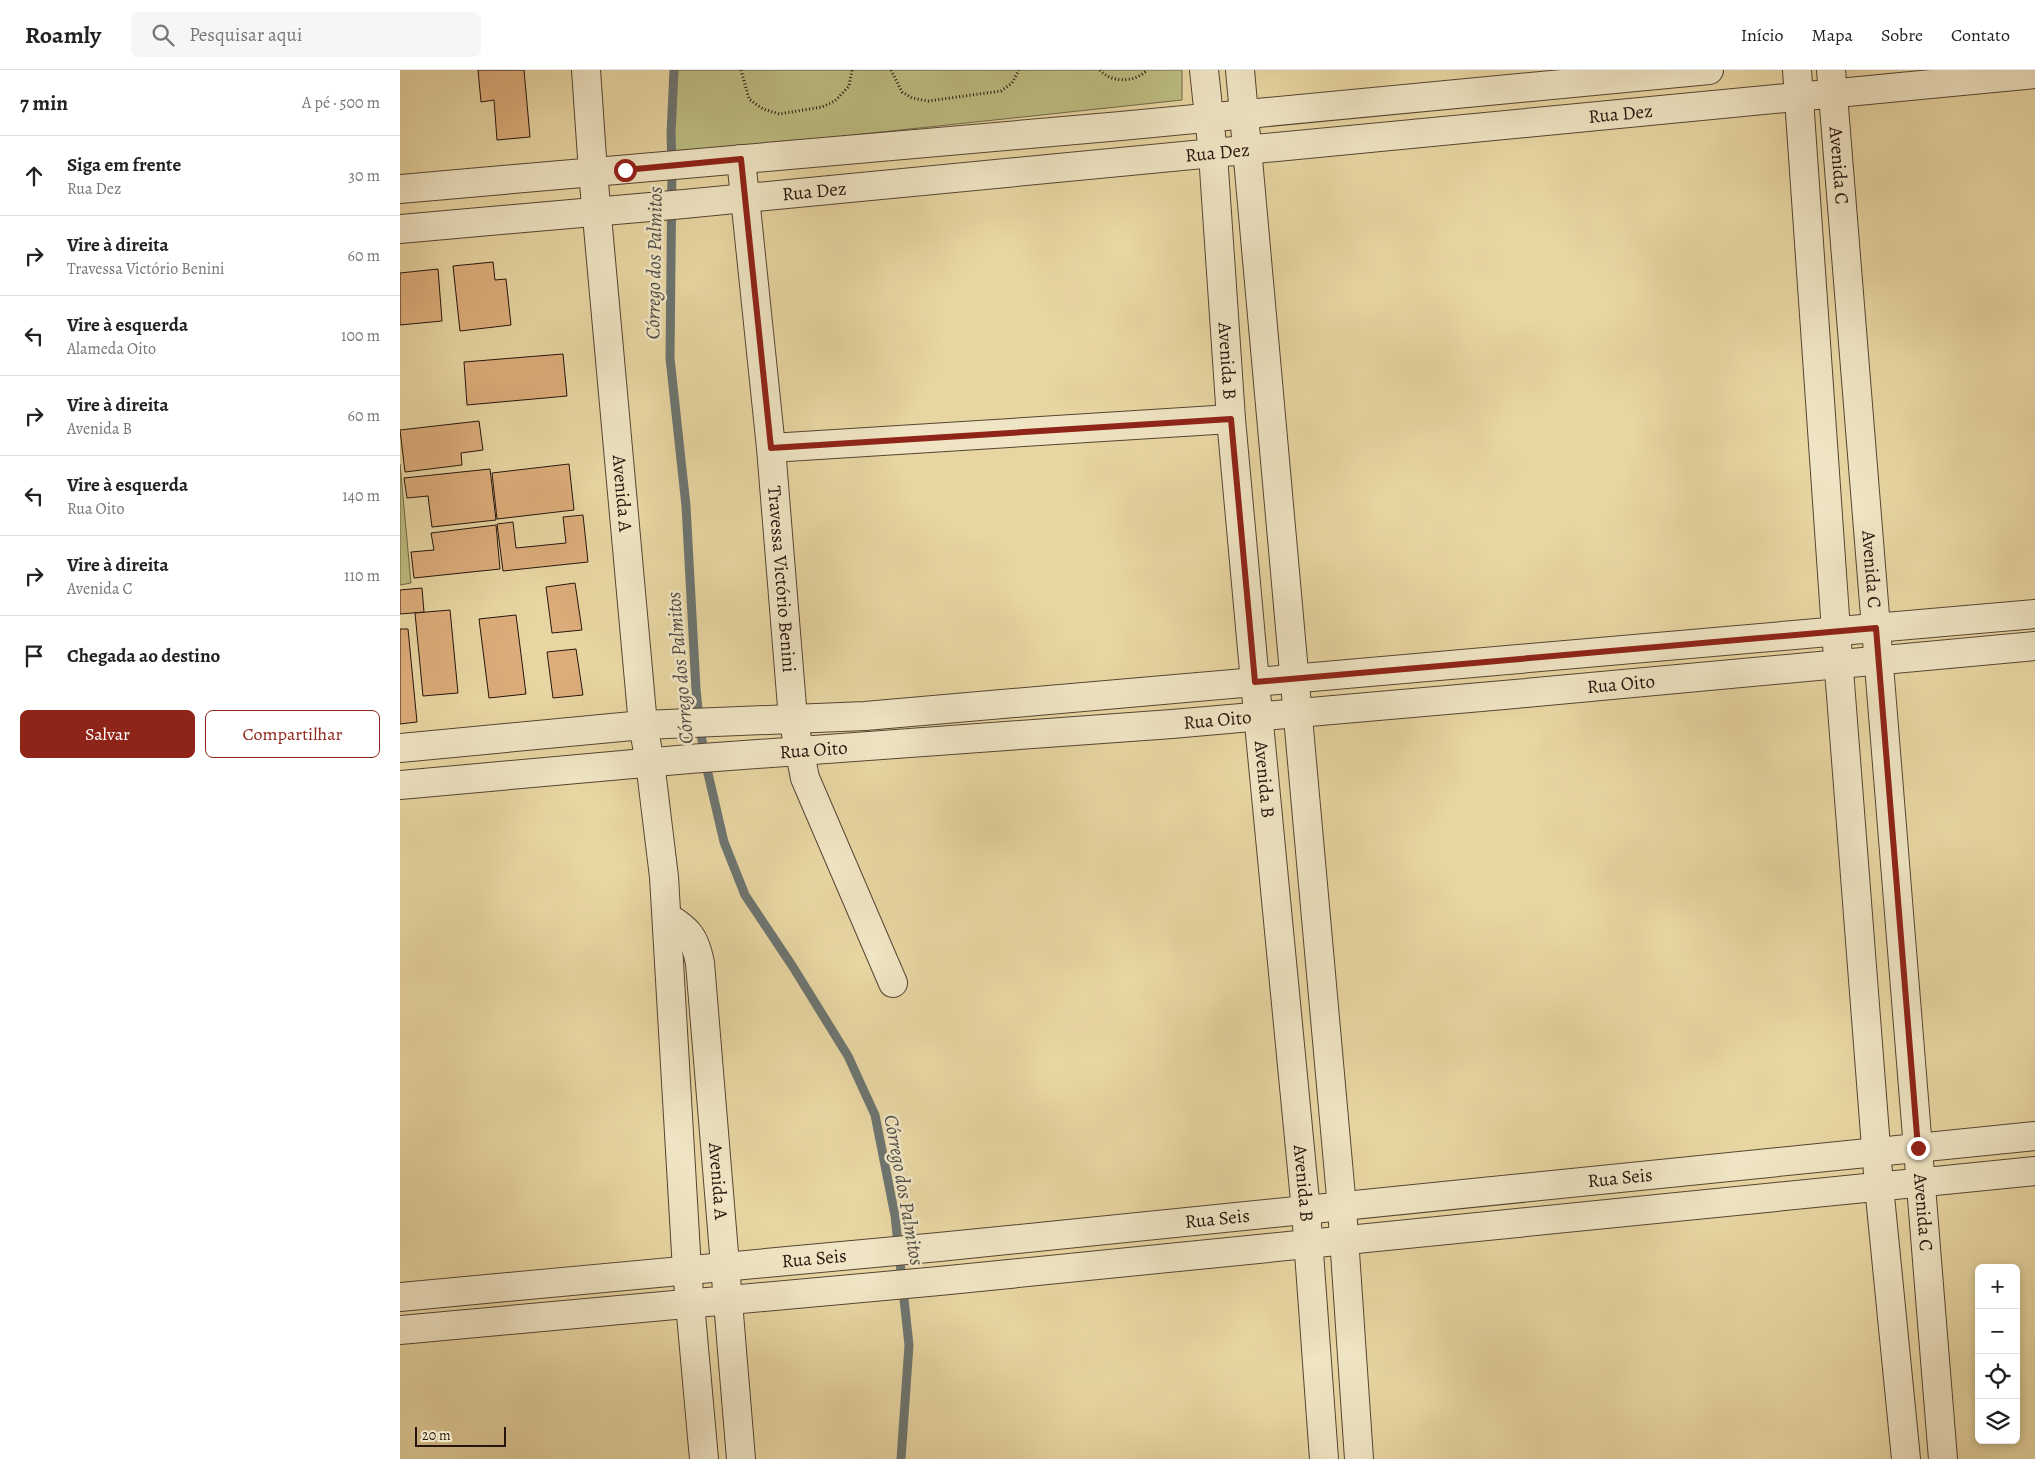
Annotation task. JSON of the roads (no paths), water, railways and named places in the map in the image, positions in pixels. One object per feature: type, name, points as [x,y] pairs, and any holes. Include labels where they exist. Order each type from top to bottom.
[{"type":"street","name":"Avenida A","points":[[586,70],[593,172],[643,725],[650,762],[664,877],[687,1270],[704,1459]]},
{"type":"street","name":"Avenida B","points":[[1204,70],[1213,154],[1231,419],[1309,1245],[1324,1459]]},
{"type":"street","name":"Avenida B","points":[[1240,70],[1249,150],[1297,713],[1345,1241],[1359,1459]]},
{"type":"street","name":"Rua Dez","points":[[400,190],[1208,118],[1709,70]]},
{"type":"street","name":"Avenida C","points":[[1797,70],[1836,631],[1879,1186],[1906,1459]]},
{"type":"street","name":"Rua Dez","points":[[400,229],[684,204],[1798,97],[1832,82],[2035,74]]},
{"type":"street","name":"Avenida C","points":[[1832,82],[1943,1459]]},
{"type":"street","name":"Travessa Victório Benini","points":[[741,159],[771,448],[793,719],[798,751],[805,778],[893,983]]},
{"type":"street","points":[[771,448],[1231,419]]},
{"type":"street","name":"Rua Oito","points":[[400,748],[643,725],[865,716],[2035,614]]},
{"type":"street","name":"Rua Oito","points":[[400,785],[650,762],[1297,713],[2035,646]]},
{"type":"street","name":"Avenida A","points":[[667,917],[681,925],[690,934],[697,948],[700,963],[741,1459]]},
{"type":"street","name":"Rua Seis","points":[[400,1296],[1342,1208],[2035,1136]]},
{"type":"street","name":"Rua Seis","points":[[400,1330],[887,1284],[939,1281],[2035,1171]]},
{"type":"waterway","name":"Córrego dos Palmitos","points":[[674,70],[671,134],[670,358],[686,506],[696,689],[706,765],[724,842],[745,895],[793,967],[848,1056],[875,1115],[895,1216],[909,1345],[901,1459]]}]
